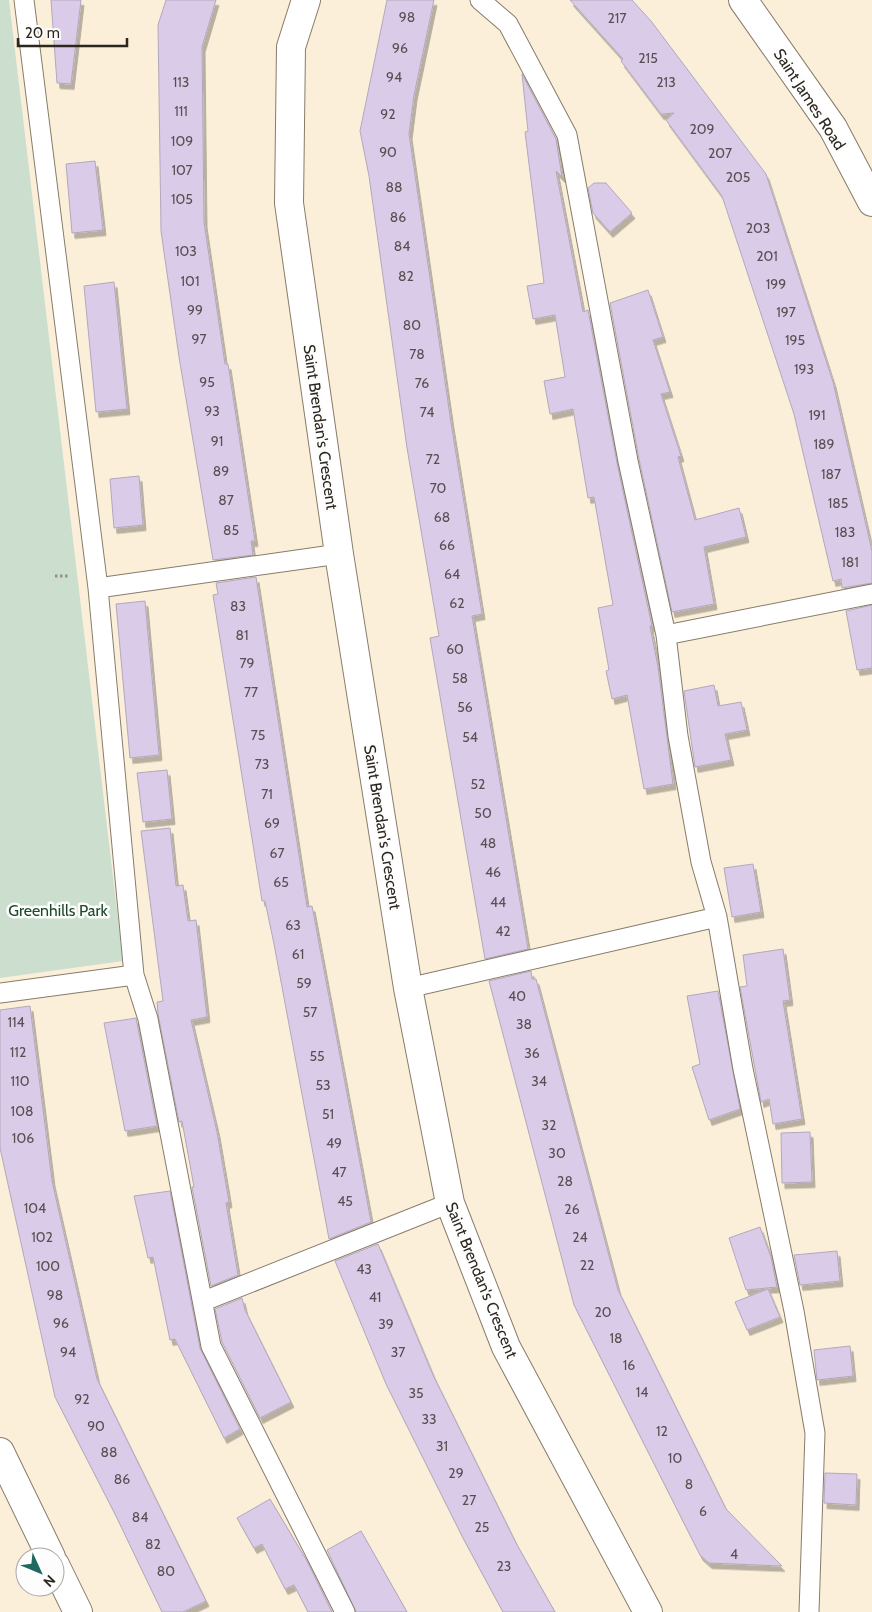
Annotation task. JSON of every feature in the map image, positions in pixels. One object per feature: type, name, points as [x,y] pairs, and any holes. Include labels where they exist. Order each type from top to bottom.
[{"type":"street","name":"Saint Brendan's Crescent","points":[[306,0],[292,47],[289,203],[340,554],[408,988],[450,1203],[506,1347],[648,1612]]},
{"type":"street","name":"Saint James Road","points":[[743,0],[833,128],[872,202]]},
{"type":"street","points":[[0,1452],[46,1547]]},
{"type":"street","points":[[65,1585],[78,1612]]},
{"type":"lane","points":[[24,0],[98,588],[134,975],[148,1019],[204,1301],[211,1346],[345,1612]]},
{"type":"lane","points":[[480,0],[508,24],[567,135],[628,461],[666,635],[678,736],[701,862],[716,917],[743,1069],[794,1311],[815,1433],[809,1612]]},
{"type":"lane","points":[[98,588],[340,554]]},
{"type":"lane","points":[[666,635],[872,594]]},
{"type":"lane","points":[[408,988],[716,917]]},
{"type":"lane","points":[[0,993],[134,975]]},
{"type":"lane","points":[[204,1301],[450,1203]]},
{"type":"green space","name":"Greenhills Park","points":[[0,0],[9,0],[123,961],[0,978]]},
{"type":"building","points":[[51,0],[81,0],[71,84],[57,83]]},
{"type":"building","points":[[166,0],[216,0],[202,47],[204,222],[225,364],[228,364],[255,541],[251,541],[253,555],[213,560],[179,357],[161,231],[158,25]]},
{"type":"building","points":[[387,0],[434,0],[414,95],[409,134],[451,423],[482,614],[472,616],[528,949],[485,959],[430,638],[439,636],[407,448],[369,176],[360,131]]},
{"type":"building","points":[[570,0],[632,0],[651,21],[766,174],[833,382],[872,551],[872,583],[842,588],[841,579],[833,581],[794,414],[722,196],[666,120],[674,113],[661,114],[621,61],[623,59]]},
{"type":"building","points":[[522,74],[556,139],[562,177],[556,171],[583,312],[588,310],[617,463],[652,626],[650,626],[658,667],[673,784],[644,789],[627,695],[612,699],[606,671],[609,670],[598,608],[613,605],[594,497],[588,498],[573,409],[550,414],[544,381],[565,377],[555,315],[533,319],[527,286],[544,283],[525,132],[528,131]]},
{"type":"building","points":[[95,161],[103,230],[72,233],[66,164]]},
{"type":"building","points":[[594,183],[606,183],[632,213],[610,232],[593,213],[588,188]]},
{"type":"building","points":[[114,282],[127,409],[96,412],[84,286]]},
{"type":"building","points":[[648,290],[663,337],[653,340],[670,392],[661,394],[681,456],[678,457],[695,520],[739,508],[746,537],[704,547],[714,604],[672,612],[639,459],[610,303]]},
{"type":"building","points":[[139,476],[143,525],[114,528],[110,479]]},
{"type":"building","points":[[256,577],[307,907],[312,906],[371,1222],[329,1239],[274,944],[265,901],[262,901],[213,595],[218,594],[216,583]]},
{"type":"building","points":[[145,601],[159,755],[130,758],[116,604]]},
{"type":"building","points":[[872,605],[872,668],[857,670],[846,611]]},
{"type":"building","points":[[714,685],[718,706],[741,702],[747,730],[725,734],[731,760],[695,767],[684,691]]},
{"type":"building","points":[[167,770],[172,819],[143,822],[137,773]]},
{"type":"building","points":[[170,828],[176,886],[183,885],[188,921],[196,920],[207,1017],[191,1020],[217,1132],[229,1202],[226,1203],[238,1275],[211,1286],[192,1187],[194,1187],[182,1121],[179,1122],[158,1014],[157,1002],[163,1001],[141,831]]},
{"type":"building","points":[[753,864],[761,912],[732,917],[724,868]]},
{"type":"building","points":[[783,949],[790,1000],[783,1001],[802,1119],[773,1124],[769,1099],[761,1102],[740,987],[747,986],[743,955]]},
{"type":"building","points":[[531,971],[532,979],[536,979],[618,1290],[726,1509],[782,1566],[709,1563],[700,1555],[574,1305],[489,981]]},
{"type":"building","points":[[718,991],[740,1109],[709,1120],[692,1067],[700,1064],[687,996]]},
{"type":"building","points":[[30,1006],[52,1181],[97,1379],[206,1601],[183,1612],[162,1612],[115,1514],[55,1397],[0,1148],[0,1010]]},
{"type":"building","points":[[136,1018],[157,1126],[125,1131],[104,1023]]},
{"type":"building","points":[[810,1132],[812,1182],[782,1183],[781,1133]]},
{"type":"building","points":[[170,1191],[200,1348],[240,1429],[224,1438],[175,1339],[170,1340],[153,1257],[148,1258],[134,1196]]},
{"type":"building","points":[[760,1227],[771,1257],[777,1287],[746,1290],[729,1238]]},
{"type":"building","points":[[378,1244],[433,1375],[516,1543],[555,1612],[503,1612],[463,1538],[386,1384],[335,1261]]},
{"type":"building","points":[[837,1251],[840,1281],[800,1285],[794,1255]]},
{"type":"building","points":[[768,1289],[780,1317],[747,1330],[735,1302]]},
{"type":"building","points":[[242,1298],[245,1310],[291,1402],[260,1418],[222,1342],[215,1309]]},
{"type":"building","points":[[850,1346],[853,1376],[817,1380],[814,1350]]},
{"type":"building","points":[[825,1473],[857,1474],[856,1505],[824,1503]]},
{"type":"building","points":[[270,1499],[307,1561],[332,1612],[308,1612],[294,1585],[285,1589],[262,1544],[254,1548],[237,1518]]},
{"type":"building","points":[[361,1531],[407,1612],[356,1612],[327,1550]]}]
